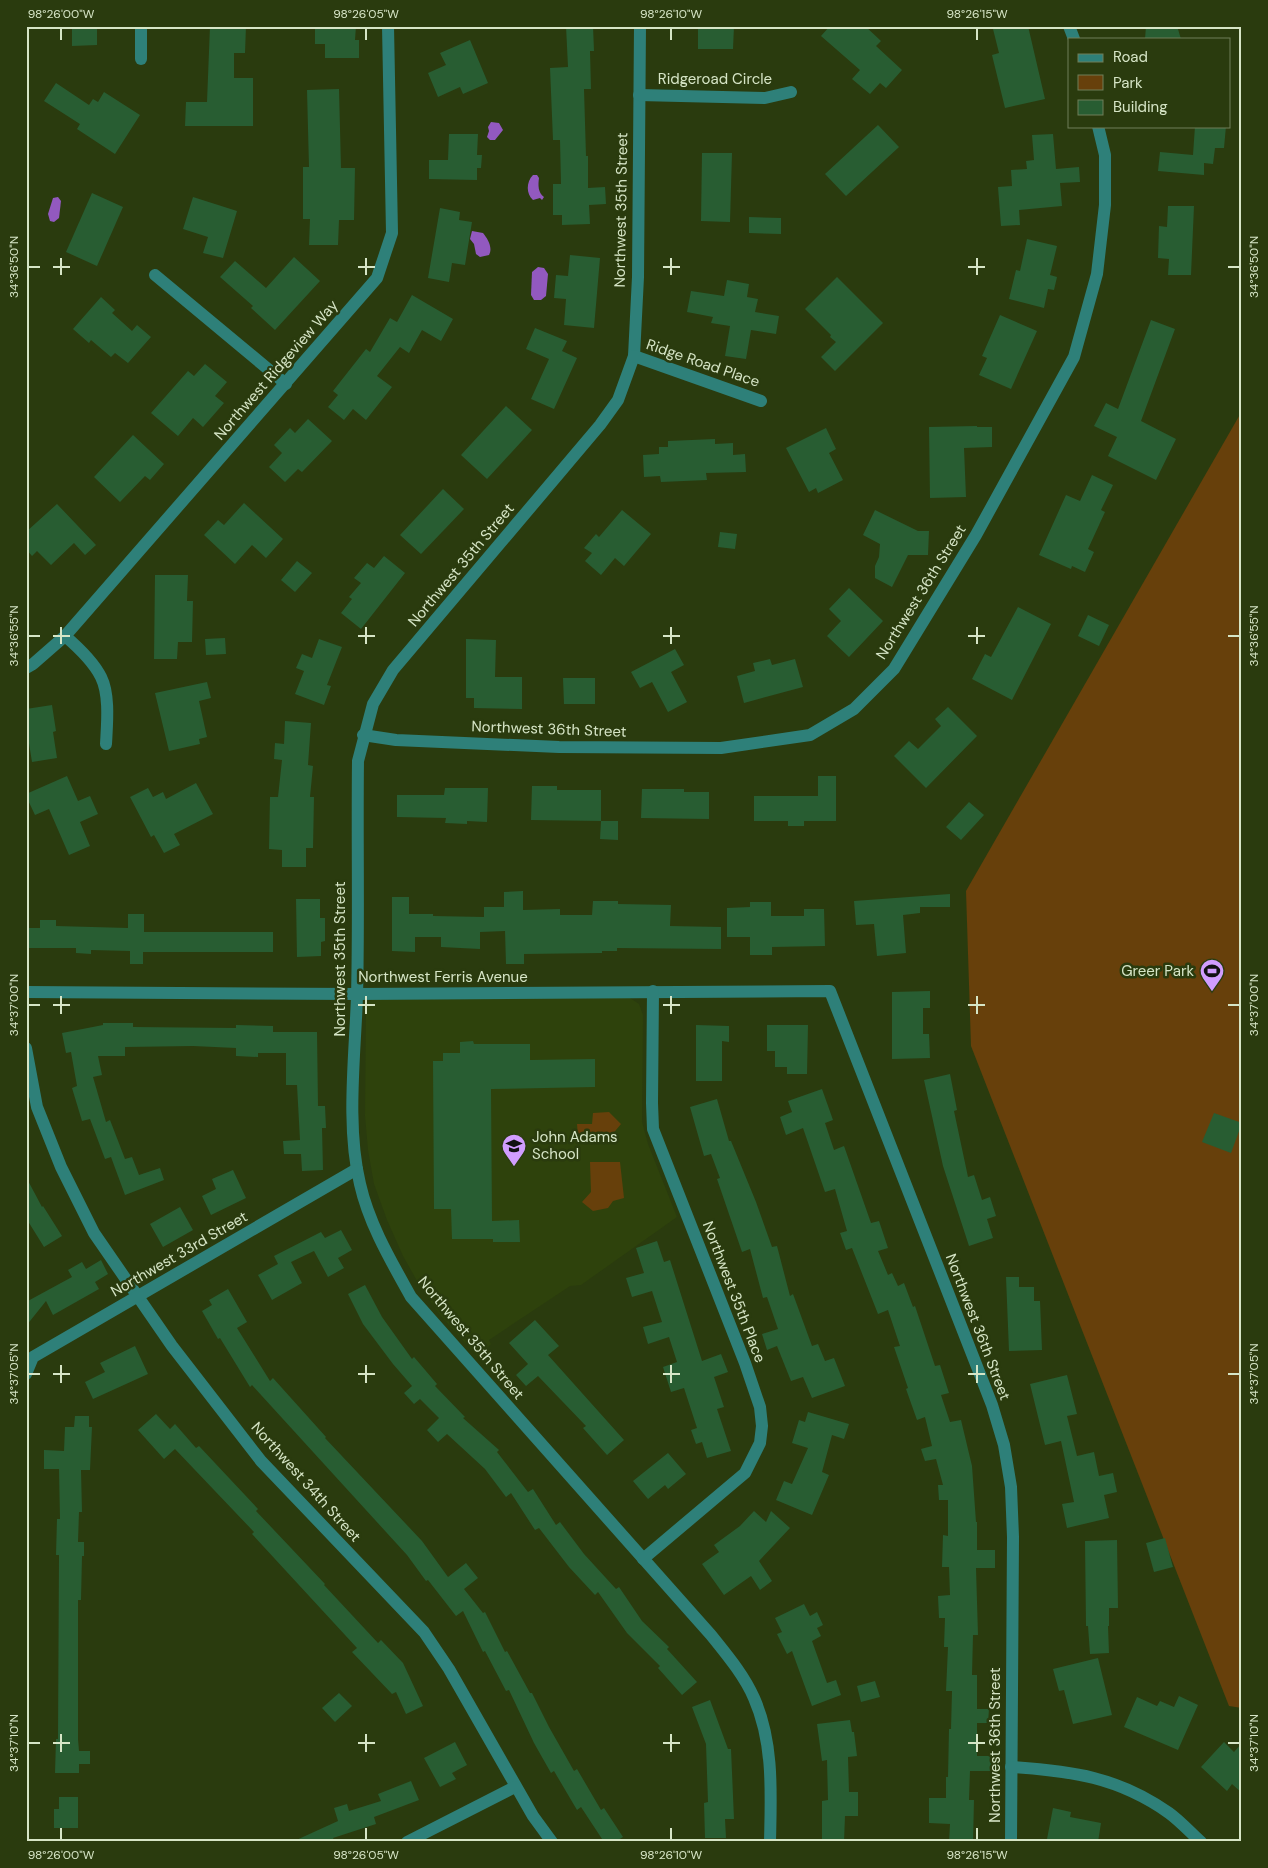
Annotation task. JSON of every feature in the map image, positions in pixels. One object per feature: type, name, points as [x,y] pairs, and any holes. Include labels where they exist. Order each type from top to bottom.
[{"type":"street","points":[[141,26],[141,59]]},
{"type":"street","name":"Northwest Ridgeview Way","points":[[26,668],[65,636],[377,278],[392,234],[388,26]]},
{"type":"street","name":"Northwest 35th Street","points":[[640,26],[638,276],[634,356],[618,400],[600,424],[393,670],[373,704],[363,735],[358,762],[357,994],[352,1140],[360,1184],[369,1214],[386,1252],[411,1297],[711,1635],[736,1667],[754,1698],[763,1727],[769,1759],[771,1787],[770,1842]]},
{"type":"street","points":[[1070,26],[1074,38]]},
{"type":"street","name":"Ridgeroad Circle","points":[[639,95],[765,98],[791,92]]},
{"type":"street","name":"Northwest 36th Street","points":[[363,735],[396,740],[559,747],[721,748],[810,735],[854,709],[894,669],[976,535],[1074,357],[1096,274],[1105,204],[1105,155],[1098,128]]},
{"type":"street","points":[[155,275],[286,384]]},
{"type":"street","name":"Ridge Road Place","points":[[634,356],[761,401]]},
{"type":"street","points":[[65,636],[84,653],[102,678],[107,704],[106,744]]},
{"type":"street","name":"Northwest 35th Place","points":[[643,1559],[745,1472],[760,1443],[762,1426],[760,1407],[746,1363],[653,1129],[653,991]]},
{"type":"street","name":"Northwest 36th Street","points":[[830,991],[992,1405],[1004,1445],[1011,1487],[1014,1537],[1011,1842]]},
{"type":"street","name":"Northwest Ferris Avenue","points":[[26,992],[357,994],[830,991]]},
{"type":"street","name":"Northwest 34th Street","points":[[26,1048],[37,1107],[61,1167],[94,1233],[172,1346],[261,1461],[424,1632],[449,1669],[515,1787],[552,1842]]},
{"type":"street","name":"Northwest 33rd Street","points":[[26,1374],[33,1357],[357,1169]]},
{"type":"street","points":[[1011,1767],[1046,1769],[1090,1776],[1128,1790],[1169,1814],[1200,1842]]},
{"type":"street","points":[[407,1842],[515,1787]]},
{"type":"shaded area","points":[[491,122],[499,123],[503,130],[495,140],[490,140],[487,137],[488,127]]},
{"type":"shaded area","points":[[533,175],[537,175],[539,178],[540,191],[544,197],[542,200],[540,198],[533,200],[529,195],[528,184]]},
{"type":"shaded area","points":[[58,197],[61,201],[59,218],[54,222],[50,221],[48,214],[53,198]]},
{"type":"shaded area","points":[[472,231],[485,235],[490,247],[489,255],[480,257],[476,254],[474,244],[470,239]]},
{"type":"shaded area","points":[[538,267],[544,268],[548,274],[546,296],[541,300],[534,300],[531,295],[532,272]]},
{"type":"shaded area","name":"John Adams School","points":[[376,998],[630,998],[639,1004],[643,1015],[642,1122],[648,1144],[677,1217],[581,1285],[570,1286],[489,1340],[491,1344],[478,1357],[441,1316],[421,1288],[403,1256],[374,1184],[365,1116],[366,1008],[369,1001]]},
{"type":"green space","name":"Greer Park","points":[[1242,411],[1242,1708],[1229,1706],[971,1046],[966,891]]},
{"type":"green space","points":[[609,1112],[621,1124],[606,1142],[594,1142],[593,1137],[578,1137],[577,1124],[592,1124],[593,1113]]},
{"type":"green space","points":[[590,1162],[620,1162],[624,1198],[613,1201],[608,1208],[593,1211],[582,1202],[591,1192]]},
{"type":"building","points":[[72,26],[97,26],[97,45],[72,46]]},
{"type":"building","points":[[210,26],[246,26],[245,53],[234,53],[234,78],[253,78],[253,126],[185,126],[186,102],[207,102]]},
{"type":"building","points":[[315,26],[356,26],[355,40],[359,40],[359,58],[325,58],[325,44],[315,44]]},
{"type":"building","points":[[566,26],[593,26],[594,51],[590,51],[591,89],[584,89],[588,188],[605,187],[606,204],[589,205],[590,224],[562,225],[562,215],[553,215],[553,184],[561,184],[560,140],[553,140],[550,68],[568,67]]},
{"type":"building","points":[[698,26],[734,26],[733,49],[698,49]]},
{"type":"building","points":[[830,26],[865,26],[881,41],[876,46],[902,70],[886,88],[880,83],[870,94],[852,79],[860,70],[821,36]]},
{"type":"building","points":[[1004,26],[1028,26],[1045,99],[1005,108],[992,55],[999,53],[993,29]]},
{"type":"building","points":[[1146,26],[1177,26],[1181,38],[1145,38]]},
{"type":"building","points":[[470,40],[488,83],[463,94],[460,87],[438,97],[428,73],[446,65],[440,53]]},
{"type":"building","points":[[56,83],[89,105],[93,99],[98,102],[104,92],[140,115],[115,154],[77,129],[80,124],[44,101]]},
{"type":"building","points":[[339,89],[341,168],[355,168],[354,220],[339,220],[338,245],[309,245],[310,219],[303,219],[303,167],[309,167],[307,90]]},
{"type":"building","points":[[878,125],[899,147],[846,196],[825,174]]},
{"type":"building","points":[[1195,128],[1226,128],[1224,148],[1215,148],[1213,164],[1204,163],[1204,175],[1158,171],[1160,152],[1193,155]]},
{"type":"building","points":[[449,134],[478,134],[477,155],[482,155],[481,168],[477,168],[477,180],[429,179],[429,160],[448,160]]},
{"type":"building","points":[[1053,134],[1056,169],[1079,167],[1080,182],[1060,183],[1062,206],[1019,210],[1020,225],[1001,226],[998,187],[1012,186],[1011,170],[1027,169],[1026,161],[1034,160],[1032,135]]},
{"type":"building","points":[[702,153],[732,153],[730,222],[701,221]]},
{"type":"building","points":[[92,193],[123,207],[97,266],[66,252]]},
{"type":"building","points":[[193,197],[237,211],[223,258],[203,253],[208,237],[183,229]]},
{"type":"building","points":[[1168,206],[1194,206],[1191,275],[1168,275],[1169,259],[1158,258],[1159,226],[1167,227]]},
{"type":"building","points":[[440,208],[460,212],[459,220],[472,222],[465,265],[452,263],[449,282],[428,278]]},
{"type":"building","points":[[749,217],[781,218],[781,234],[749,233]]},
{"type":"building","points":[[1027,239],[1057,246],[1050,275],[1057,277],[1054,290],[1048,289],[1044,308],[1009,299],[1016,270],[1020,271]]},
{"type":"building","points":[[570,255],[600,258],[594,328],[564,325],[566,299],[554,298],[556,275],[568,276]]},
{"type":"building","points":[[294,257],[320,281],[275,330],[251,308],[253,306],[220,277],[235,261],[266,288]]},
{"type":"building","points":[[837,277],[883,323],[835,371],[821,357],[836,342],[805,309]]},
{"type":"building","points":[[727,280],[749,284],[747,297],[758,299],[755,312],[779,316],[776,334],[751,330],[746,359],[725,356],[730,326],[711,323],[713,317],[687,312],[691,291],[724,296]]},
{"type":"building","points":[[412,295],[453,319],[441,341],[422,330],[409,353],[400,347],[377,376],[392,387],[366,420],[353,409],[344,420],[328,407],[338,395],[333,391],[366,349],[370,352],[390,318],[397,322]]},
{"type":"building","points":[[101,297],[115,310],[112,313],[132,331],[137,325],[151,337],[128,363],[115,353],[111,357],[91,340],[89,343],[73,329]]},
{"type":"building","points":[[1000,315],[1037,331],[1011,389],[979,375],[987,358],[982,356]]},
{"type":"building","points":[[1151,320],[1175,329],[1141,421],[1176,439],[1156,480],[1108,456],[1117,437],[1094,426],[1106,403],[1118,409]]},
{"type":"building","points":[[535,328],[567,341],[562,351],[577,358],[554,409],[531,399],[549,359],[526,349]]},
{"type":"building","points":[[205,364],[227,382],[215,396],[224,403],[203,427],[193,418],[178,436],[151,413],[188,371],[194,376]]},
{"type":"building","points":[[506,406],[532,430],[487,479],[461,455]]},
{"type":"building","points":[[308,419],[332,441],[302,472],[298,469],[285,482],[269,467],[282,453],[274,445],[290,428],[295,433]]},
{"type":"building","points":[[929,427],[992,427],[992,447],[964,448],[966,497],[930,498]]},
{"type":"building","points":[[826,428],[836,449],[829,453],[843,480],[818,493],[816,488],[809,492],[786,448]]},
{"type":"building","points":[[133,435],[164,464],[150,480],[145,476],[120,502],[94,477]]},
{"type":"building","points":[[715,439],[715,444],[733,443],[733,455],[745,454],[746,472],[706,473],[707,480],[661,482],[660,476],[644,477],[643,455],[659,454],[659,447],[668,447],[668,441]]},
{"type":"building","points":[[1092,475],[1113,485],[1101,510],[1105,512],[1088,549],[1094,552],[1085,572],[1072,566],[1071,569],[1039,555],[1066,495],[1080,501]]},
{"type":"building","points":[[443,489],[464,509],[421,554],[400,535]]},
{"type":"building","points":[[244,503],[283,539],[266,558],[252,545],[235,564],[204,535],[218,520],[224,525]]},
{"type":"building","points":[[57,504],[96,545],[85,555],[74,543],[51,565],[37,551],[32,556],[26,549],[26,532]]},
{"type":"building","points":[[622,510],[651,534],[624,566],[615,558],[601,575],[585,561],[592,553],[584,548],[596,534],[599,537]]},
{"type":"building","points":[[875,510],[918,531],[929,531],[928,555],[908,555],[892,587],[875,578],[875,566],[879,557],[880,544],[863,535]]},
{"type":"building","points":[[720,532],[737,534],[735,549],[718,547]]},
{"type":"building","points":[[384,556],[405,573],[361,629],[341,613],[352,599],[349,597],[361,583],[354,578],[367,563],[374,568]]},
{"type":"building","points":[[297,561],[312,573],[295,592],[281,580]]},
{"type":"building","points":[[155,575],[188,575],[187,601],[193,601],[192,642],[178,642],[177,659],[154,659]]},
{"type":"building","points":[[849,588],[883,621],[849,657],[827,636],[841,621],[829,609]]},
{"type":"building","points":[[1018,607],[1051,624],[1012,700],[972,679],[985,654],[991,657]]},
{"type":"building","points":[[1088,615],[1109,625],[1099,646],[1078,636]]},
{"type":"building","points":[[225,638],[226,654],[206,655],[205,639]]},
{"type":"building","points":[[319,639],[342,647],[327,685],[331,686],[324,705],[295,694],[304,671],[296,668],[302,654],[312,658]]},
{"type":"building","points":[[466,639],[496,640],[495,677],[522,677],[522,709],[474,708],[474,698],[466,698]]},
{"type":"building","points":[[675,649],[684,665],[671,672],[687,702],[668,712],[652,682],[640,688],[631,672]]},
{"type":"building","points":[[770,659],[772,665],[795,659],[803,687],[744,703],[737,676],[755,671],[753,663]]},
{"type":"building","points":[[563,678],[595,678],[595,704],[564,704]]},
{"type":"building","points":[[207,682],[211,698],[199,701],[207,737],[199,739],[200,744],[169,751],[155,693]]},
{"type":"building","points":[[52,705],[56,731],[53,732],[57,758],[32,762],[28,737],[26,737],[26,709]]},
{"type":"building","points":[[948,707],[977,736],[926,788],[894,756],[909,741],[918,749],[941,726],[935,719]]},
{"type":"building","points":[[285,721],[311,723],[308,765],[313,766],[310,797],[314,797],[313,848],[306,848],[306,867],[282,867],[282,850],[269,849],[270,797],[278,797],[282,760],[274,759],[275,743],[284,744]]},
{"type":"building","points":[[67,776],[78,801],[90,796],[98,814],[80,822],[90,846],[69,855],[49,809],[35,815],[26,796],[26,794]]},
{"type":"building","points":[[818,776],[836,776],[836,821],[804,821],[804,826],[788,826],[788,821],[754,821],[754,796],[818,796]]},
{"type":"building","points":[[196,783],[213,814],[174,834],[180,845],[164,853],[154,835],[151,837],[130,797],[148,788],[153,797],[163,792],[166,799]]},
{"type":"building","points":[[532,786],[557,786],[557,790],[601,790],[601,821],[531,820]]},
{"type":"building","points":[[445,788],[488,788],[487,822],[467,821],[467,824],[445,823],[446,818],[397,817],[397,795],[444,795]]},
{"type":"building","points":[[642,789],[684,789],[684,792],[709,792],[709,819],[641,818]]},
{"type":"building","points":[[969,802],[984,815],[961,840],[946,827]]},
{"type":"building","points":[[601,821],[618,821],[618,840],[600,839]]},
{"type":"building","points":[[523,891],[523,910],[560,909],[560,915],[592,915],[593,901],[618,901],[618,904],[671,905],[670,926],[721,927],[721,949],[617,948],[617,951],[602,951],[602,953],[524,954],[524,964],[506,964],[505,931],[480,932],[480,949],[441,947],[441,937],[415,937],[415,952],[392,951],[392,897],[409,897],[409,914],[484,917],[484,907],[504,907],[504,892]]},
{"type":"building","points":[[950,894],[950,907],[920,907],[920,913],[903,915],[906,953],[877,956],[874,924],[856,925],[854,901]]},
{"type":"building","points":[[296,899],[320,899],[320,918],[325,918],[325,941],[321,942],[321,956],[297,957]]},
{"type":"building","points":[[750,902],[771,902],[771,916],[804,916],[804,909],[824,909],[825,946],[772,947],[772,955],[750,955],[750,937],[727,937],[727,908],[750,907]]},
{"type":"building","points":[[128,914],[144,914],[144,932],[273,932],[273,952],[143,952],[143,964],[130,964],[130,951],[91,950],[91,954],[76,953],[76,948],[26,948],[26,928],[40,928],[40,920],[56,920],[56,926],[128,928]]},
{"type":"building","points":[[930,991],[930,1008],[923,1008],[923,1034],[929,1034],[930,1058],[892,1059],[892,992]]},
{"type":"building","points":[[103,1023],[133,1023],[133,1027],[236,1028],[236,1025],[273,1026],[273,1032],[317,1032],[318,1106],[325,1106],[326,1128],[322,1128],[323,1170],[302,1171],[301,1154],[284,1154],[283,1141],[300,1140],[297,1085],[286,1085],[286,1053],[258,1053],[258,1057],[236,1056],[236,1048],[193,1046],[125,1047],[125,1056],[98,1056],[102,1075],[93,1077],[106,1122],[110,1120],[125,1159],[132,1157],[139,1175],[160,1168],[164,1180],[125,1195],[111,1157],[105,1159],[90,1119],[82,1121],[72,1088],[77,1086],[71,1052],[66,1053],[62,1033],[103,1025]]},
{"type":"building","points":[[696,1025],[729,1026],[729,1042],[722,1041],[722,1081],[696,1081]]},
{"type":"building","points":[[767,1025],[808,1025],[807,1074],[787,1074],[787,1067],[775,1067],[775,1051],[767,1051]]},
{"type":"building","points":[[473,1041],[474,1044],[530,1044],[530,1060],[595,1059],[595,1087],[491,1089],[492,1221],[519,1220],[520,1242],[493,1242],[493,1239],[452,1239],[451,1209],[434,1209],[433,1061],[443,1061],[443,1053],[460,1053],[460,1042]]},
{"type":"building","points":[[950,1074],[957,1110],[954,1111],[968,1177],[974,1175],[982,1200],[990,1197],[996,1216],[987,1219],[993,1238],[969,1246],[943,1166],[924,1080]]},
{"type":"building","points":[[822,1089],[833,1120],[825,1123],[834,1150],[844,1146],[871,1223],[879,1221],[888,1248],[878,1251],[888,1275],[892,1273],[898,1286],[904,1283],[913,1307],[915,1306],[935,1366],[940,1365],[949,1393],[941,1395],[950,1422],[961,1420],[972,1466],[977,1522],[977,1550],[995,1550],[995,1568],[976,1568],[978,1635],[973,1635],[972,1675],[977,1675],[977,1709],[989,1709],[988,1723],[977,1723],[977,1756],[992,1756],[992,1771],[970,1771],[969,1800],[974,1800],[973,1842],[949,1842],[950,1824],[929,1823],[929,1798],[946,1798],[949,1729],[951,1729],[952,1691],[946,1691],[948,1647],[944,1647],[945,1618],[939,1618],[938,1596],[950,1595],[949,1567],[942,1567],[943,1535],[948,1536],[948,1500],[939,1500],[938,1485],[943,1485],[936,1459],[925,1461],[921,1449],[932,1446],[925,1417],[917,1420],[906,1389],[908,1388],[894,1347],[900,1346],[888,1310],[878,1314],[852,1248],[846,1250],[840,1233],[847,1231],[835,1189],[825,1192],[803,1128],[786,1135],[780,1117],[792,1112],[788,1101]]},
{"type":"building","points":[[717,1099],[729,1141],[731,1141],[756,1202],[772,1247],[777,1246],[790,1296],[793,1294],[812,1346],[818,1344],[825,1361],[834,1358],[845,1386],[812,1398],[803,1377],[791,1381],[777,1346],[767,1350],[762,1334],[778,1329],[767,1297],[763,1298],[750,1249],[742,1252],[717,1179],[720,1178],[711,1154],[704,1156],[690,1107]]},
{"type":"building","points":[[1214,1113],[1242,1123],[1231,1153],[1202,1142]]},
{"type":"building","points":[[233,1170],[246,1198],[211,1215],[202,1196],[216,1189],[212,1179]]},
{"type":"building","points":[[26,1177],[42,1207],[62,1236],[44,1247],[26,1218]]},
{"type":"building","points":[[180,1207],[193,1230],[163,1247],[150,1224]]},
{"type":"building","points":[[341,1230],[352,1250],[338,1258],[344,1268],[328,1277],[314,1251],[291,1262],[302,1283],[272,1300],[258,1275],[278,1264],[274,1256],[321,1232],[325,1238]]},
{"type":"building","points":[[657,1241],[664,1262],[670,1260],[702,1361],[721,1354],[728,1372],[714,1377],[724,1407],[717,1409],[731,1451],[707,1458],[702,1442],[696,1444],[691,1430],[697,1428],[684,1388],[671,1392],[663,1367],[677,1362],[669,1337],[648,1344],[643,1327],[662,1322],[652,1291],[632,1297],[626,1278],[644,1273],[636,1248]]},
{"type":"building","points":[[101,1260],[108,1274],[95,1282],[99,1289],[53,1315],[46,1301],[26,1326],[26,1302],[72,1277],[68,1270],[82,1262],[86,1269]]},
{"type":"building","points":[[1006,1277],[1019,1277],[1019,1287],[1034,1287],[1034,1301],[1040,1301],[1042,1350],[1009,1351]]},
{"type":"building","points":[[365,1285],[382,1317],[412,1359],[414,1357],[437,1384],[435,1386],[465,1417],[463,1418],[499,1450],[497,1452],[528,1492],[533,1489],[556,1525],[560,1522],[584,1554],[616,1589],[619,1587],[642,1621],[669,1647],[667,1649],[697,1682],[682,1695],[658,1668],[660,1666],[627,1633],[598,1592],[595,1595],[569,1567],[539,1528],[535,1530],[511,1493],[506,1497],[485,1469],[447,1434],[438,1442],[427,1430],[439,1418],[420,1399],[414,1404],[404,1393],[412,1386],[363,1324],[348,1294]]},
{"type":"building","points":[[228,1289],[247,1322],[237,1328],[270,1381],[273,1378],[325,1438],[422,1541],[448,1577],[466,1563],[478,1578],[464,1589],[483,1613],[485,1612],[505,1652],[507,1651],[530,1693],[532,1693],[574,1771],[577,1769],[601,1810],[604,1808],[623,1837],[615,1842],[604,1842],[581,1807],[577,1810],[554,1771],[551,1773],[534,1743],[509,1690],[506,1691],[485,1651],[483,1652],[463,1611],[456,1616],[407,1555],[252,1385],[250,1387],[202,1311],[212,1305],[209,1300]]},
{"type":"building","points":[[535,1320],[559,1346],[548,1355],[624,1440],[607,1455],[583,1428],[586,1426],[538,1376],[526,1386],[516,1375],[528,1364],[509,1343]]},
{"type":"building","points":[[135,1346],[148,1374],[93,1399],[85,1382],[105,1372],[100,1363]]},
{"type":"building","points":[[1067,1375],[1077,1414],[1067,1416],[1077,1456],[1094,1452],[1099,1476],[1113,1473],[1117,1492],[1104,1495],[1109,1518],[1067,1528],[1062,1504],[1074,1502],[1061,1441],[1045,1445],[1030,1384]]},
{"type":"building","points":[[808,1412],[849,1424],[844,1439],[832,1435],[822,1472],[829,1475],[812,1515],[776,1500],[784,1481],[792,1484],[808,1448],[792,1443],[799,1420],[805,1422]]},
{"type":"building","points":[[156,1414],[170,1429],[175,1424],[196,1448],[199,1446],[258,1509],[256,1511],[378,1643],[381,1640],[403,1663],[423,1706],[406,1714],[396,1692],[392,1694],[352,1652],[357,1648],[252,1534],[254,1532],[175,1449],[164,1459],[138,1430]]},
{"type":"building","points":[[75,1416],[89,1416],[89,1427],[92,1427],[90,1470],[81,1470],[82,1512],[79,1512],[78,1542],[84,1542],[84,1556],[82,1556],[81,1600],[78,1600],[78,1739],[79,1751],[90,1751],[90,1764],[79,1764],[79,1773],[55,1773],[56,1739],[58,1739],[59,1555],[56,1555],[57,1519],[60,1519],[59,1469],[44,1469],[44,1450],[64,1451],[65,1427],[74,1427]]},
{"type":"building","points":[[668,1453],[686,1474],[668,1489],[665,1485],[648,1499],[633,1481]]},
{"type":"building","points":[[754,1511],[766,1522],[771,1511],[790,1528],[759,1561],[772,1581],[760,1590],[751,1576],[724,1595],[702,1564],[719,1552],[714,1545],[740,1526]]},
{"type":"building","points":[[1165,1538],[1173,1567],[1154,1572],[1146,1543]]},
{"type":"building","points":[[1117,1540],[1118,1608],[1109,1608],[1109,1653],[1090,1654],[1088,1626],[1086,1626],[1085,1541]]},
{"type":"building","points":[[804,1604],[810,1616],[817,1612],[823,1625],[817,1628],[821,1636],[812,1641],[827,1683],[836,1680],[841,1695],[812,1706],[792,1651],[787,1654],[777,1634],[782,1632],[775,1618]]},
{"type":"building","points":[[1098,1658],[1112,1715],[1073,1724],[1064,1690],[1059,1691],[1053,1669]]},
{"type":"building","points":[[875,1681],[880,1697],[861,1702],[857,1686]]},
{"type":"building","points":[[339,1693],[352,1706],[335,1722],[322,1708]]},
{"type":"building","points":[[1179,1696],[1198,1705],[1178,1750],[1124,1727],[1137,1697],[1157,1706],[1160,1701],[1174,1707]]},
{"type":"building","points":[[710,1700],[728,1749],[731,1749],[734,1819],[725,1819],[726,1838],[705,1838],[704,1803],[708,1802],[706,1744],[692,1707]]},
{"type":"building","points":[[850,1720],[852,1732],[854,1732],[857,1756],[848,1757],[849,1792],[858,1792],[858,1816],[845,1816],[844,1842],[822,1842],[822,1801],[828,1800],[827,1760],[822,1761],[817,1724]]},
{"type":"building","points":[[455,1742],[467,1765],[452,1773],[456,1779],[440,1787],[424,1758]]},
{"type":"building","points":[[1224,1742],[1234,1752],[1242,1743],[1242,1793],[1232,1784],[1227,1791],[1201,1767]]},
{"type":"building","points":[[411,1781],[419,1800],[374,1817],[376,1824],[333,1838],[335,1842],[292,1842],[338,1821],[334,1808],[347,1804],[349,1811],[381,1801],[378,1794]]},
{"type":"building","points":[[59,1797],[78,1797],[78,1828],[54,1828],[54,1809],[59,1809]]},
{"type":"building","points":[[1053,1808],[1071,1812],[1070,1817],[1101,1823],[1098,1842],[1061,1842],[1047,1839]]},
{"type":"place","name":"Greer Park","points":[[1212,992]]},
{"type":"place","name":"John Adams School","points":[[514,1167]]}]
